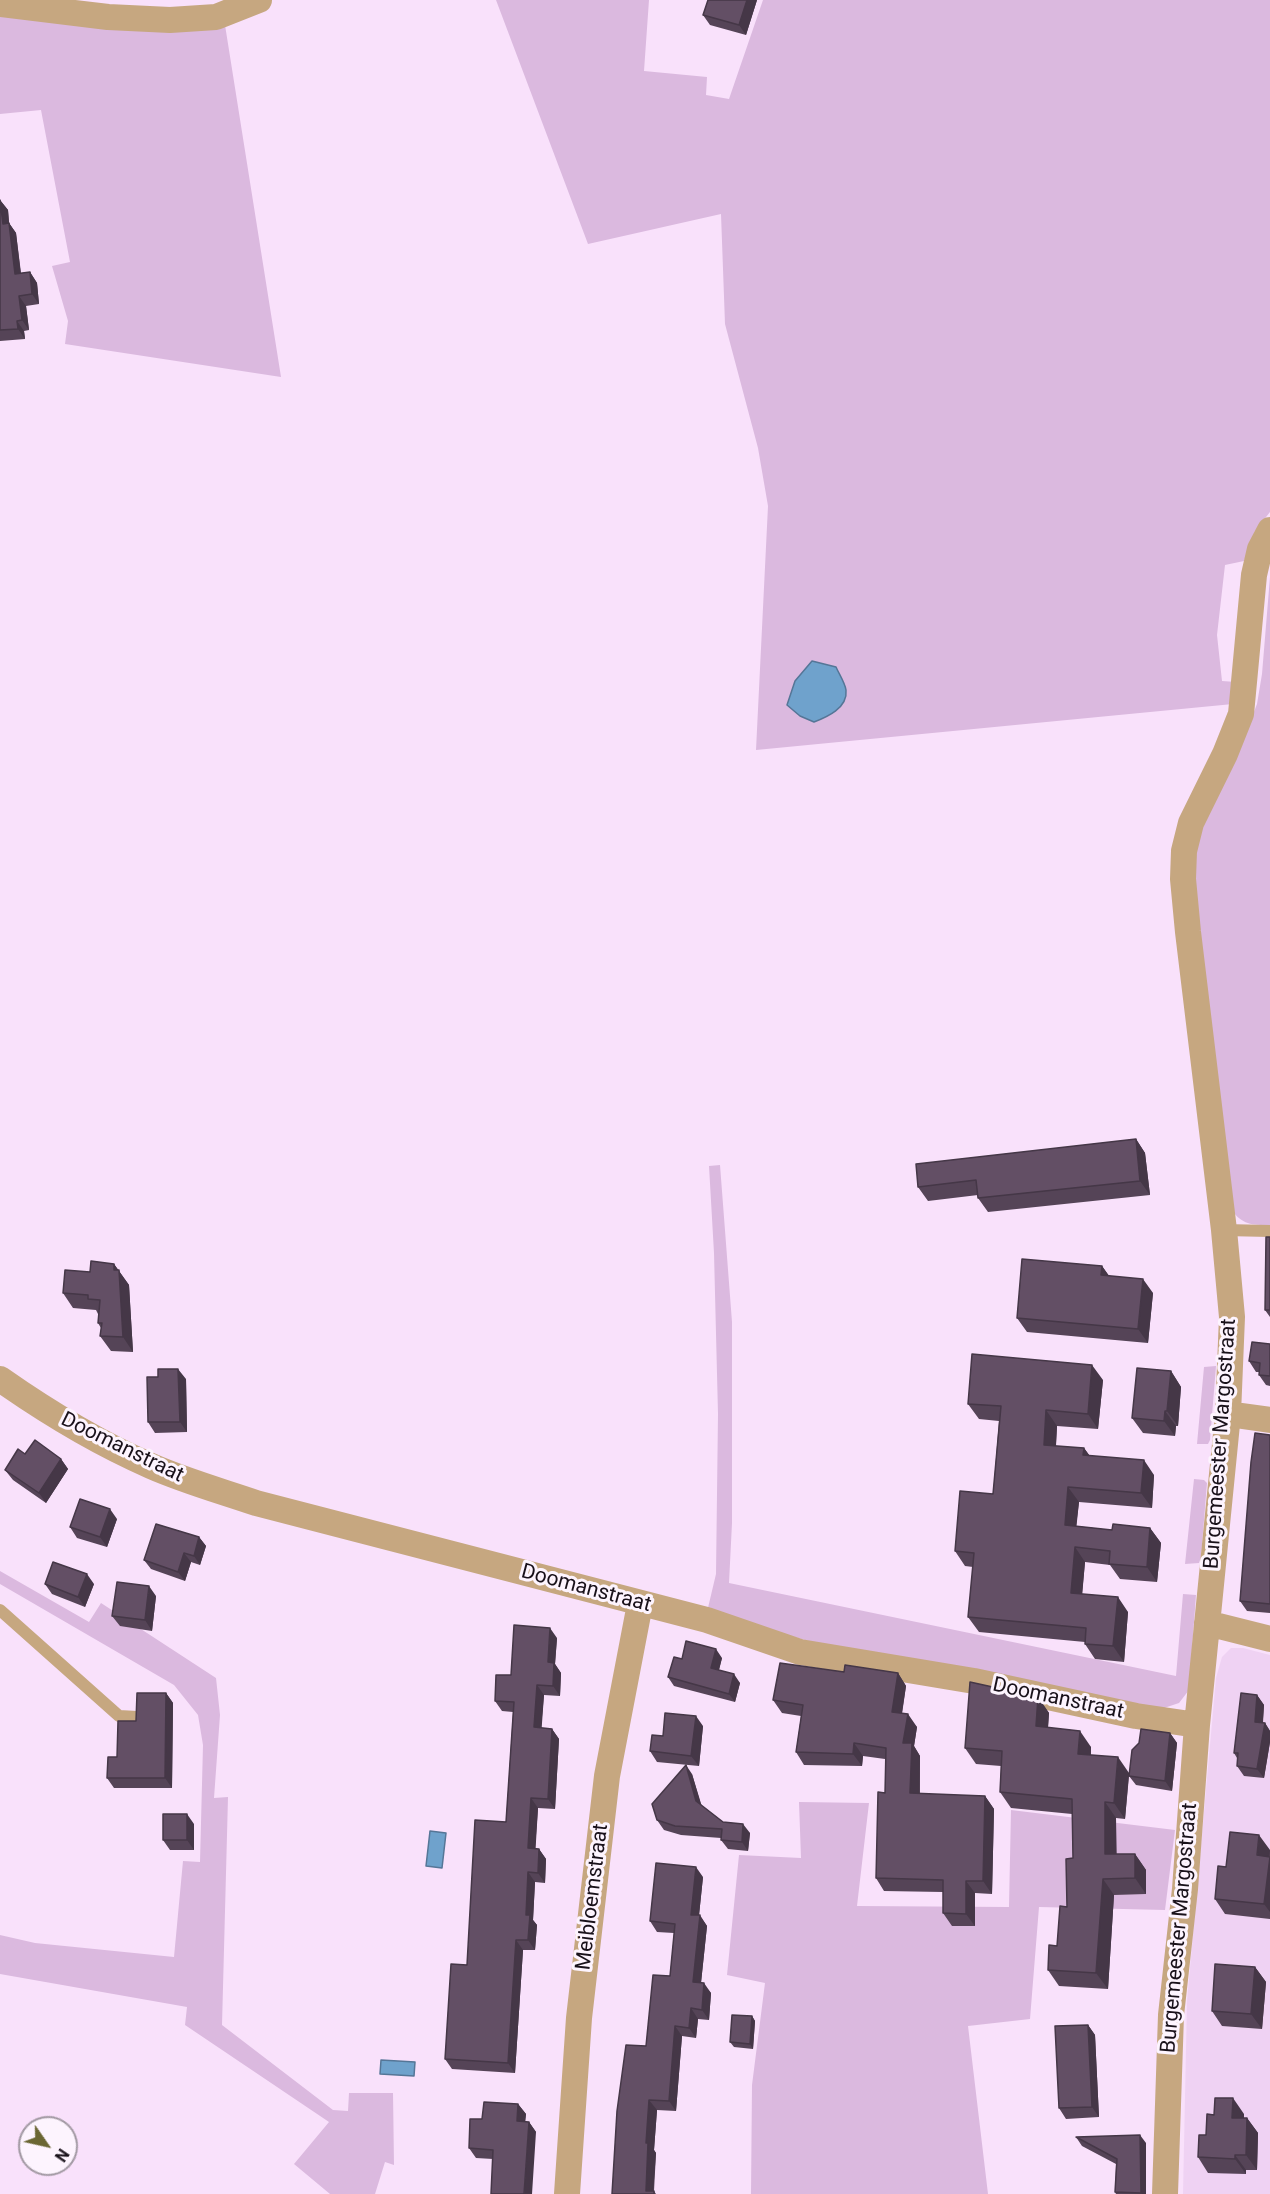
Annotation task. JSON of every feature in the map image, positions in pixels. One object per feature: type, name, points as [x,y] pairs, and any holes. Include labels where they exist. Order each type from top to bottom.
[{"type":"street","points":[[0,4],[108,17],[170,20],[216,17],[259,0]]},
{"type":"street","name":"Burgemeester Margostraat","points":[[1165,2194],[1171,2015],[1185,1889],[1197,1725],[1228,1414],[1232,1317],[1224,1230],[1188,932],[1183,879],[1184,851],[1191,823],[1226,754],[1241,714],[1254,575],[1260,549],[1270,530]]},
{"type":"street","name":"Doomanstraat","points":[[0,1379],[57,1418],[151,1466],[255,1503],[706,1620],[800,1652],[974,1681],[1136,1716],[1197,1725]]},
{"type":"street","points":[[1228,1414],[1270,1420]]},
{"type":"street","name":"Meibloemstraat","points":[[567,2194],[579,2018],[607,1776],[640,1604]]},
{"type":"street","points":[[1207,1623],[1270,1639]]},
{"type":"lane","points":[[1224,1230],[1270,1231]]},
{"type":"lane","points":[[0,1611],[119,1716],[137,1717]]},
{"type":"shaded area","points":[[496,0],[649,0],[644,71],[707,77],[706,95],[729,99],[763,0],[1270,0],[1270,512],[1255,531],[1244,561],[1225,565],[1217,635],[1222,681],[1236,682],[1233,704],[756,750],[768,506],[758,448],[725,324],[721,214],[588,244]]},
{"type":"shaded area","points":[[0,11],[225,25],[281,377],[65,344],[68,321],[52,266],[70,262],[41,110],[0,114]]},
{"type":"shaded area","points":[[1270,577],[1270,1225],[1264,1225],[1243,1221],[1231,1209],[1190,888],[1201,825],[1238,753],[1257,704],[1262,674]]},
{"type":"shaded area","points":[[720,1165],[732,1322],[732,1523],[729,1583],[1176,1676],[1183,1594],[1196,1595],[1189,1690],[1179,1703],[1164,1708],[1143,1709],[812,1642],[707,1612],[716,1574],[718,1414],[714,1253],[709,1166]]},
{"type":"shaded area","points":[[1216,1366],[1210,1440],[1208,1444],[1197,1444],[1204,1367]]},
{"type":"shaded area","points":[[1194,1479],[1204,1480],[1207,1483],[1201,1557],[1199,1563],[1185,1564]]},
{"type":"shaded area","points":[[0,1571],[89,1622],[101,1603],[216,1678],[220,1715],[214,1798],[228,1797],[222,2025],[333,2110],[348,2111],[349,2093],[393,2093],[394,2165],[385,2162],[375,2194],[330,2194],[294,2164],[329,2122],[185,2025],[187,2007],[0,1974],[0,1935],[35,1943],[174,1957],[183,1861],[200,1862],[203,1745],[198,1715],[174,1685],[0,1584]]},
{"type":"shaded area","points":[[1231,1648],[1243,1648],[1270,1655],[1270,2194],[1183,2194],[1187,2001],[1216,1678],[1222,1657]]},
{"type":"shaded area","points":[[799,1802],[869,1803],[857,1906],[1009,1907],[1011,1810],[1175,1830],[1165,1910],[1039,1907],[1030,2019],[968,2026],[988,2194],[751,2194],[752,2085],[765,1983],[727,1975],[739,1855],[801,1858]]},
{"type":"water","points":[[812,661],[836,667],[846,690],[844,702],[836,711],[814,722],[800,716],[787,705],[795,681]]},
{"type":"water","points":[[430,1831],[446,1833],[442,1868],[426,1866]]},
{"type":"water","points":[[381,2060],[415,2062],[414,2076],[380,2074]]},
{"type":"building","points":[[708,0],[747,0],[739,25],[703,15]]},
{"type":"building","points":[[0,200],[3,224],[9,223],[15,274],[30,272],[32,294],[19,296],[22,320],[17,321],[18,329],[0,330]]},
{"type":"building","points":[[1136,1139],[1140,1181],[978,1198],[976,1180],[918,1187],[916,1164]]},
{"type":"building","points":[[1266,1237],[1270,1237],[1270,1310],[1265,1310]]},
{"type":"building","points":[[1022,1259],[1102,1266],[1101,1275],[1143,1279],[1138,1329],[1017,1318]]},
{"type":"building","points":[[91,1261],[114,1264],[114,1270],[119,1270],[123,1337],[100,1336],[102,1323],[98,1323],[100,1300],[88,1299],[88,1295],[63,1293],[65,1270],[90,1272]]},
{"type":"building","points":[[1252,1342],[1270,1344],[1270,1376],[1259,1375],[1260,1363],[1249,1361]]},
{"type":"building","points":[[972,1354],[1092,1365],[1088,1414],[1046,1410],[1044,1445],[1084,1448],[1083,1455],[1144,1460],[1141,1493],[1068,1487],[1065,1525],[1112,1530],[1113,1524],[1150,1528],[1147,1567],[1109,1564],[1110,1551],[1075,1547],[1071,1593],[1118,1597],[1113,1646],[1085,1644],[1086,1628],[968,1617],[974,1553],[955,1551],[960,1491],[993,1494],[1001,1406],[968,1404]]},
{"type":"building","points":[[1137,1368],[1171,1371],[1164,1421],[1132,1418]]},
{"type":"building","points":[[158,1369],[178,1369],[180,1422],[148,1422],[147,1377],[158,1377]]},
{"type":"building","points":[[1255,1433],[1270,1435],[1270,1604],[1240,1601]]},
{"type":"building","points":[[35,1440],[61,1459],[39,1493],[5,1470],[18,1449],[25,1454]]},
{"type":"building","points":[[80,1499],[110,1509],[100,1537],[70,1527]]},
{"type":"building","points":[[156,1524],[199,1537],[194,1556],[184,1553],[178,1572],[144,1560]]},
{"type":"building","points":[[53,1562],[87,1574],[78,1597],[45,1584]]},
{"type":"building","points":[[117,1582],[149,1586],[145,1620],[112,1616]]},
{"type":"building","points":[[514,1625],[550,1628],[548,1662],[554,1663],[553,1686],[537,1685],[534,1727],[552,1729],[548,1799],[531,1798],[528,1848],[539,1849],[538,1873],[528,1872],[526,1915],[530,1915],[528,1940],[516,1940],[508,2063],[445,2059],[451,1964],[467,1965],[475,1820],[506,1822],[514,1702],[495,1701],[496,1675],[511,1675]]},
{"type":"building","points":[[686,1641],[716,1649],[711,1668],[734,1674],[729,1694],[668,1677],[674,1657],[682,1659]]},
{"type":"building","points":[[780,1663],[844,1672],[845,1665],[898,1673],[892,1712],[908,1714],[903,1743],[912,1743],[910,1793],[985,1796],[983,1881],[966,1881],[966,1914],[943,1913],[943,1880],[876,1878],[878,1792],[885,1793],[886,1748],[854,1743],[853,1754],[796,1752],[803,1705],[773,1700]]},
{"type":"building","points":[[970,1682],[1038,1697],[1036,1726],[1080,1731],[1078,1754],[1118,1757],[1114,1803],[1105,1802],[1105,1854],[1135,1854],[1135,1878],[1103,1879],[1096,1973],[1048,1970],[1049,1945],[1057,1946],[1060,1906],[1067,1907],[1066,1859],[1073,1858],[1072,1799],[1000,1792],[1002,1751],[965,1748]]},
{"type":"building","points":[[137,1693],[166,1693],[165,1778],[107,1778],[108,1757],[117,1757],[118,1721],[136,1721]]},
{"type":"building","points":[[1241,1693],[1257,1695],[1255,1722],[1265,1723],[1257,1769],[1237,1766],[1238,1753],[1234,1753]]},
{"type":"building","points":[[665,1713],[696,1716],[691,1756],[650,1751],[652,1735],[663,1736]]},
{"type":"building","points":[[1141,1729],[1170,1733],[1165,1781],[1129,1776],[1132,1750],[1139,1743]]},
{"type":"building","points":[[686,1765],[696,1801],[723,1822],[743,1824],[742,1842],[721,1840],[722,1829],[675,1826],[657,1820],[652,1804]]},
{"type":"building","points":[[163,1814],[187,1814],[187,1840],[163,1840]]},
{"type":"building","points":[[1230,1832],[1259,1835],[1257,1855],[1270,1857],[1264,1904],[1215,1899],[1218,1866],[1226,1867]]},
{"type":"building","points":[[656,1863],[696,1867],[691,1915],[700,1915],[693,1982],[704,1983],[702,2010],[691,2008],[689,2028],[675,2026],[669,2101],[649,2100],[646,2191],[654,2191],[654,2194],[612,2194],[617,2111],[626,2045],[646,2046],[653,1975],[670,1976],[675,1924],[650,1921]]},
{"type":"building","points":[[1215,1964],[1255,1967],[1251,2014],[1212,2011]]},
{"type":"building","points":[[732,2015],[752,2016],[750,2044],[730,2042]]},
{"type":"building","points":[[1088,2025],[1092,2107],[1059,2108],[1055,2026]]},
{"type":"building","points":[[1215,2098],[1233,2098],[1232,2118],[1247,2118],[1246,2155],[1235,2155],[1235,2159],[1198,2157],[1199,2135],[1206,2135],[1207,2114],[1214,2115]]},
{"type":"building","points":[[484,2102],[518,2104],[517,2121],[529,2122],[524,2194],[491,2194],[493,2150],[469,2148],[470,2119],[482,2119]]},
{"type":"building","points":[[1140,2135],[1141,2193],[1115,2192],[1117,2159],[1076,2137]]}]
